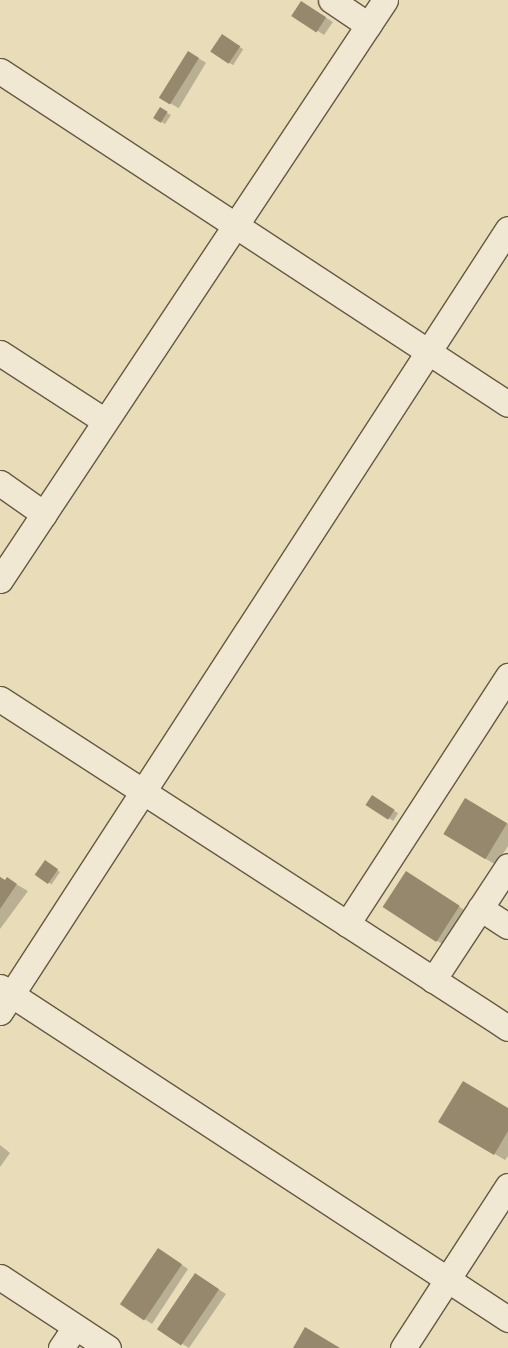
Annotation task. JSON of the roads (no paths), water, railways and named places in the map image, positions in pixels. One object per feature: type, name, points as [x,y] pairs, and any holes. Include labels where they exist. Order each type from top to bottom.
[{"type":"street","points":[[331,0],[368,25]]},
{"type":"street","points":[[0,580],[385,0]]},
{"type":"street","points":[[0,71],[508,404]]},
{"type":"street","points":[[508,229],[144,792],[4,998],[448,1279],[508,1319]]},
{"type":"street","points":[[0,353],[105,422]]},
{"type":"street","points":[[0,483],[44,514]]},
{"type":"street","points":[[346,924],[507,679]]},
{"type":"street","points":[[0,699],[508,1028]]},
{"type":"street","points":[[433,980],[508,866]]},
{"type":"street","points":[[480,908],[508,926]]},
{"type":"street","points":[[403,1348],[508,1186]]},
{"type":"street","points":[[0,1277],[108,1348]]},
{"type":"street","points":[[61,1348],[75,1327]]}]
